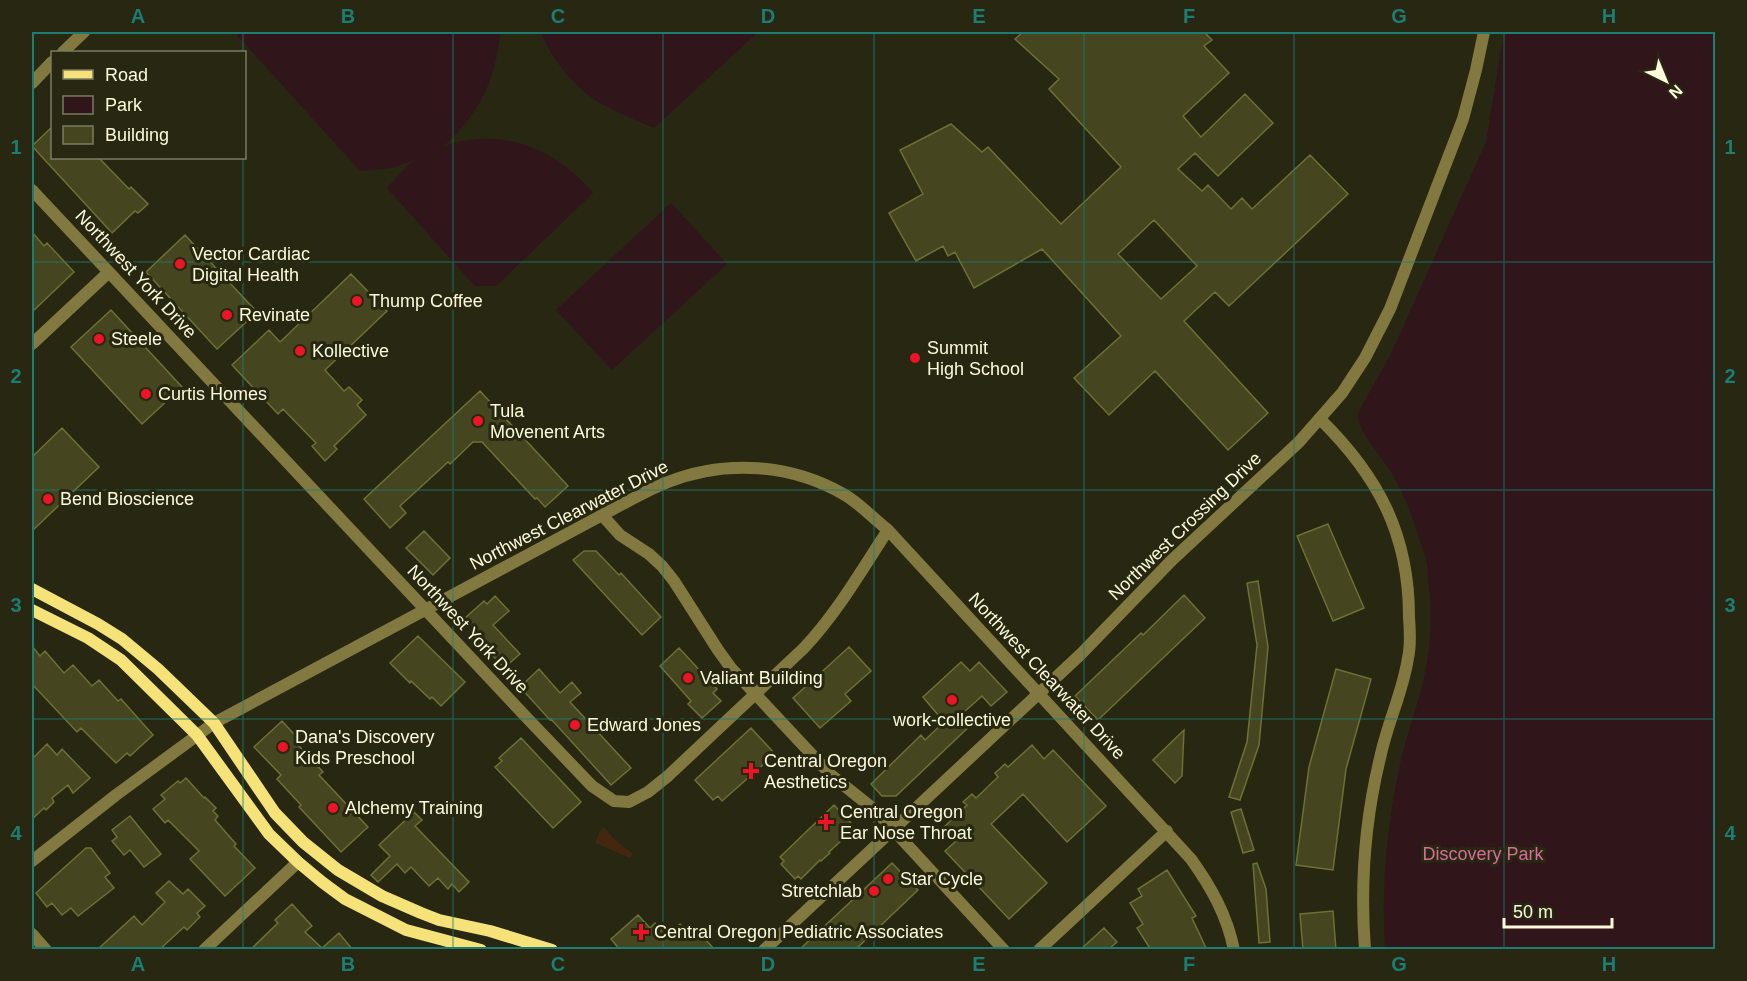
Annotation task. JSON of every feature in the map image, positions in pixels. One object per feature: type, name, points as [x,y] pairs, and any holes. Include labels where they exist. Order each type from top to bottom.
[{"type":"main road","points":[[32,590],[98,624],[122,639],[150,662],[214,723],[274,813],[303,842],[338,870],[382,896],[421,914],[490,931],[552,950]]},
{"type":"main road","points":[[32,610],[88,638],[121,660],[197,735],[269,834],[298,862],[345,898],[406,930],[481,950]]},
{"type":"street","points":[[64,51],[84,32]]},
{"type":"street","name":"Northwest Crossing Drive","points":[[764,950],[1081,654],[1172,560],[1299,442],[1342,393],[1365,358],[1390,309],[1463,119],[1484,32]]},
{"type":"street","points":[[32,83],[51,63]]},
{"type":"street","name":"Northwest York Drive","points":[[32,190],[592,786],[614,801],[629,802],[648,792],[668,776],[819,633],[888,530]]},
{"type":"street","points":[[32,344],[109,272]]},
{"type":"street","points":[[1320,419],[1360,463],[1375,486],[1392,522],[1404,557],[1409,592],[1409,655],[1403,684],[1381,754],[1369,816],[1362,882],[1365,950]]},
{"type":"street","name":"Northwest Clearwater Drive","points":[[32,861],[214,723],[669,481],[710,470],[743,466],[778,470],[811,479],[846,496],[888,530],[1191,859],[1210,887],[1224,915],[1234,950]]},
{"type":"street","points":[[602,515],[620,535],[649,554],[662,566],[731,669],[754,694],[831,775],[876,811],[1004,950]]},
{"type":"street","points":[[1039,950],[1167,831]]},
{"type":"street","points":[[204,950],[298,862]]},
{"type":"street","points":[[32,934],[46,950]]},
{"type":"green space","points":[[237,32],[500,32],[494,66],[484,95],[467,122],[443,147],[463,141],[488,139],[522,144],[554,159],[581,180],[593,193],[496,286],[475,286],[387,188],[408,165],[418,159],[392,168],[360,171],[237,35]]},
{"type":"green space","points":[[541,32],[758,32],[654,128],[609,108],[586,94],[556,61]]},
{"type":"green space","name":"Discovery Park","points":[[1504,32],[1715,32],[1715,949],[1385,949],[1384,903],[1388,834],[1400,765],[1426,668],[1430,642],[1430,604],[1424,552],[1404,496],[1366,435],[1358,417],[1360,409],[1391,354],[1486,142]]},
{"type":"green space","points":[[671,203],[727,264],[612,370],[556,310]]},
{"type":"shaded area","points":[[602,827],[633,854],[630,858],[595,843]]},
{"type":"building","points":[[1023,32],[1204,32],[1212,40],[1204,46],[1229,73],[1183,116],[1201,137],[1245,94],[1273,123],[1218,176],[1195,153],[1178,169],[1202,191],[1208,185],[1231,209],[1242,198],[1252,209],[1310,155],[1348,194],[1229,306],[1215,292],[1184,321],[1268,413],[1228,450],[1155,371],[1109,415],[1074,378],[1121,336],[1042,249],[974,288],[955,252],[948,256],[943,246],[916,261],[889,213],[923,194],[900,150],[951,124],[982,152],[988,147],[1061,224],[1121,167],[1049,89],[1059,79],[1015,39]],"holes":[[[1154,220],[1197,266],[1161,299],[1118,254]]]},
{"type":"building","points":[[51,128],[51,159],[100,159],[129,189],[131,187],[148,204],[138,213],[135,211],[112,233],[32,146]]},
{"type":"building","points":[[32,232],[44,246],[47,243],[74,272],[32,312]]},
{"type":"building","points":[[185,235],[257,312],[217,349],[146,272]]},
{"type":"building","points":[[351,274],[387,311],[325,370],[344,391],[349,387],[362,400],[357,405],[366,415],[334,446],[337,449],[325,461],[312,446],[316,443],[283,409],[278,414],[232,365],[269,330],[280,342]]},
{"type":"building","points":[[111,310],[182,387],[142,424],[71,347]]},
{"type":"building","points":[[480,391],[568,486],[545,507],[482,442],[473,442],[400,506],[406,513],[390,528],[364,499]]},
{"type":"building","name":"Bend Bioscience","points":[[62,428],[99,467],[32,531],[32,457]]},
{"type":"building","points":[[1328,524],[1364,608],[1333,621],[1297,536]]},
{"type":"building","points":[[424,531],[450,558],[433,575],[406,548]]},
{"type":"building","points":[[584,551],[596,551],[619,575],[621,573],[661,617],[642,635],[573,560]]},
{"type":"building","points":[[1258,581],[1268,647],[1259,745],[1240,800],[1229,797],[1247,742],[1257,645],[1247,583]]},
{"type":"building","points":[[1184,595],[1205,618],[1098,720],[1075,696]]},
{"type":"building","points":[[495,596],[509,611],[493,625],[520,654],[504,668],[475,636],[478,633],[465,618],[484,601],[487,604]]},
{"type":"building","points":[[418,636],[465,682],[441,706],[411,681],[410,683],[390,663]]},
{"type":"building","points":[[32,646],[40,656],[45,651],[64,673],[73,665],[92,686],[99,680],[118,701],[121,699],[153,735],[130,756],[127,753],[116,763],[81,728],[77,732],[32,684]]},
{"type":"building","points":[[849,647],[871,671],[845,694],[851,701],[820,728],[793,698]]},
{"type":"building","name":"Valiant Building","points":[[679,648],[717,689],[713,693],[721,701],[702,718],[688,704],[691,701],[660,666]]},
{"type":"building","points":[[961,662],[970,671],[979,662],[1007,692],[991,706],[982,696],[963,713],[973,723],[896,796],[882,796],[871,784],[921,735],[925,740],[944,722],[923,697]]},
{"type":"building","points":[[539,669],[560,693],[572,682],[581,693],[570,702],[631,768],[611,785],[520,687]]},
{"type":"building","points":[[1336,669],[1371,679],[1346,769],[1333,870],[1296,865],[1309,767]]},
{"type":"building","points":[[282,721],[302,743],[299,746],[323,772],[319,775],[368,827],[341,852],[299,807],[301,805],[277,779],[281,775],[254,747]]},
{"type":"building","points":[[751,728],[775,754],[722,801],[718,796],[713,800],[695,780]]},
{"type":"building","points":[[1184,730],[1182,776],[1175,783],[1153,760]]},
{"type":"building","points":[[521,738],[581,802],[553,828],[495,767],[502,761],[499,758]]},
{"type":"building","points":[[47,744],[57,755],[62,749],[90,778],[73,793],[68,785],[52,798],[54,802],[46,810],[44,808],[32,819],[32,759]]},
{"type":"building","points":[[1032,745],[1044,759],[1053,750],[1106,806],[1067,842],[1023,794],[991,824],[1047,883],[1009,919],[945,851],[955,842],[943,828],[967,805],[963,802],[972,794],[976,798],[998,777],[995,773],[1005,764],[1008,767]]},
{"type":"building","points":[[186,778],[216,808],[213,811],[218,816],[215,820],[236,844],[234,846],[255,868],[225,896],[190,859],[199,851],[168,820],[165,823],[153,809],[165,799],[161,795],[178,781],[180,783]]},
{"type":"building","points":[[834,805],[851,823],[851,828],[840,838],[842,840],[830,853],[801,879],[798,876],[795,879],[781,864],[784,861],[780,857]]},
{"type":"building","points":[[1241,809],[1254,850],[1243,853],[1231,812]]},
{"type":"building","points":[[414,812],[422,820],[415,826],[469,882],[459,892],[452,884],[448,889],[438,878],[429,886],[411,867],[405,873],[397,864],[378,882],[371,875],[390,856],[379,845]]},
{"type":"building","points":[[130,816],[161,854],[144,867],[130,850],[124,855],[112,841],[117,837],[112,830]]},
{"type":"building","points":[[86,848],[91,848],[110,873],[105,877],[114,888],[78,916],[71,908],[62,915],[52,903],[47,907],[36,893]]},
{"type":"building","points":[[892,863],[918,890],[855,950],[799,950]]},
{"type":"building","points":[[1257,863],[1266,889],[1270,942],[1259,943],[1253,864]]},
{"type":"building","points":[[1167,870],[1196,916],[1192,918],[1207,950],[1151,950],[1137,928],[1143,924],[1130,903],[1142,896],[1138,889]]},
{"type":"building","points":[[169,881],[183,894],[188,889],[205,906],[197,913],[200,917],[187,930],[184,927],[159,950],[97,950],[134,916],[142,925],[165,902],[156,893]]},
{"type":"building","points":[[292,904],[312,926],[305,932],[322,948],[339,933],[353,950],[250,950],[278,923],[275,920]]},
{"type":"building","points":[[1333,911],[1336,950],[1303,950],[1300,914]]},
{"type":"building","name":"Central Oregon Pediatric Associates","points":[[638,915],[650,928],[655,923],[667,936],[680,924],[690,935],[696,929],[715,950],[620,950],[611,939]]},
{"type":"building","points":[[1104,928],[1117,942],[1108,950],[1080,950]]},
{"type":"place","name":"Vector Cardiac Digital Health","points":[[180,264]]},
{"type":"place","name":"Thump Coffee","points":[[357,301]]},
{"type":"place","name":"Revinate","points":[[227,315]]},
{"type":"place","name":"Steele","points":[[99,339]]},
{"type":"place","name":"Kollective","points":[[300,351]]},
{"type":"place","name":"Summit High School","points":[[915,358]]},
{"type":"place","name":"Curtis Homes","points":[[146,394]]},
{"type":"place","name":"Tula Movenent Arts","points":[[478,421]]},
{"type":"place","name":"Bend Bioscience","points":[[48,499]]},
{"type":"place","name":"Valiant Building","points":[[688,678]]},
{"type":"place","name":"work-collective","points":[[952,700]]},
{"type":"place","name":"Edward Jones","points":[[575,725]]},
{"type":"place","name":"Dana's Discovery Kids Preschool","points":[[283,747]]},
{"type":"place","name":"Central Oregon Aesthetics","points":[[751,771]]},
{"type":"place","name":"Alchemy Training","points":[[333,808]]},
{"type":"place","name":"Central Oregon Ear Nose Throat","points":[[826,822]]},
{"type":"place","name":"Star Cycle","points":[[888,879]]},
{"type":"place","name":"Stretchlab","points":[[874,891]]},
{"type":"place","name":"Central Oregon Pediatric Associates","points":[[641,932]]}]
